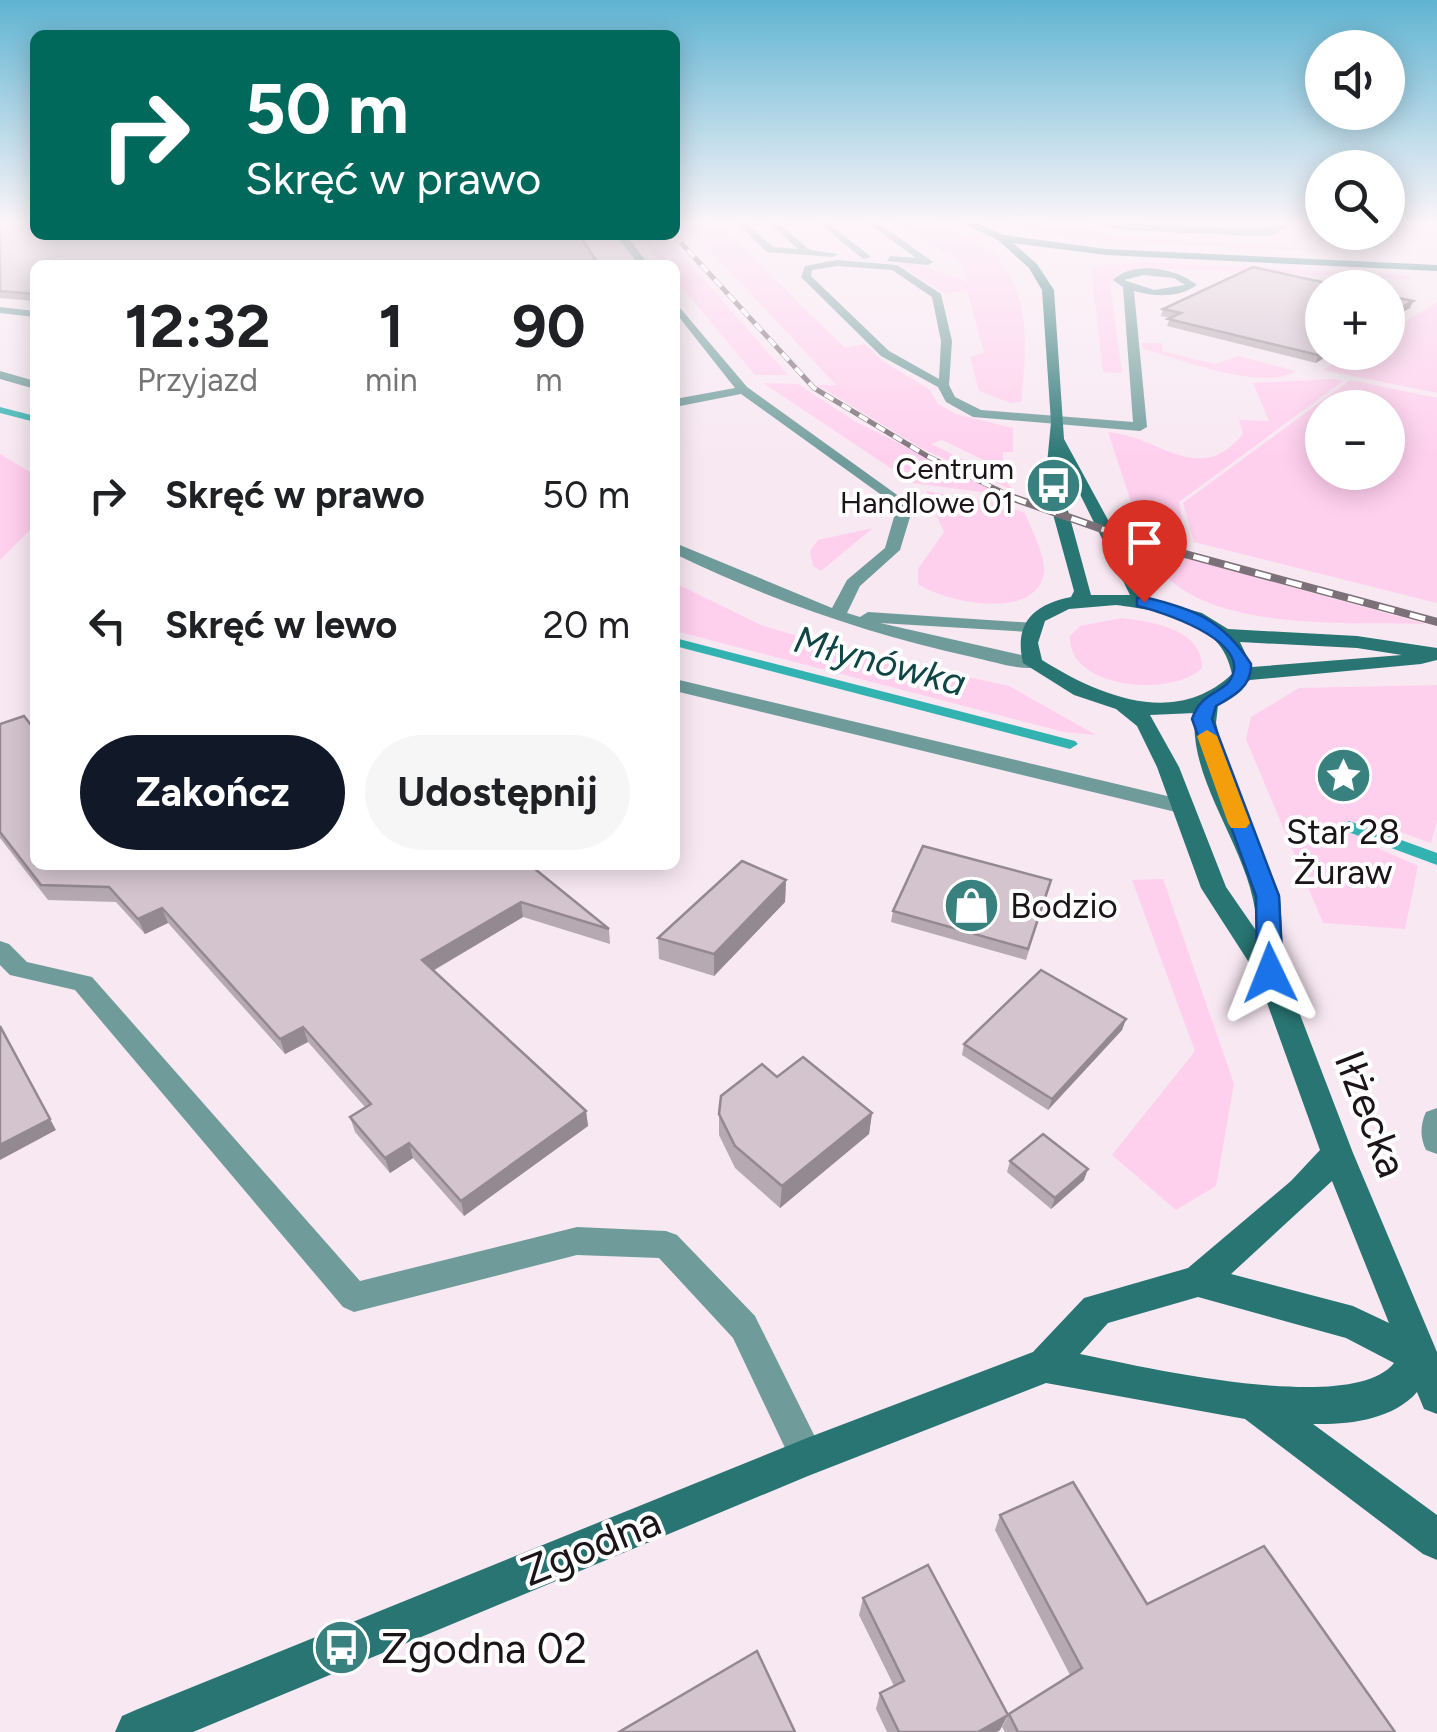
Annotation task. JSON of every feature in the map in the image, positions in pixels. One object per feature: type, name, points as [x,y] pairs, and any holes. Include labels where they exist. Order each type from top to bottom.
[{"type":"main road","points":[[1049,301],[1058,432],[1053,485],[1082,590],[1079,600]]},
{"type":"main road","points":[[1058,432],[1097,516],[1144,602]]},
{"type":"main road","points":[[1242,675],[1236,649],[1224,635],[1170,608],[1144,602],[1079,600],[1042,613],[1029,627],[1027,646],[1033,663],[1070,686],[1124,704],[1173,708],[1207,704],[1232,690],[1242,675],[1277,668],[1377,666],[1437,654]]},
{"type":"main road","points":[[1224,635],[1357,642],[1437,654]]},
{"type":"main road","name":"Iłżecka","points":[[1124,704],[1146,724],[1214,888],[1270,973],[1336,1153],[1437,1396]]},
{"type":"main road","name":"Iłżecka","points":[[1207,704],[1202,719],[1210,748],[1267,896],[1270,973]]},
{"type":"main road","name":"Zgodna","points":[[138,1732],[808,1456],[1046,1365],[1097,1310],[1198,1281],[1303,1191],[1336,1153]]},
{"type":"main road","points":[[1046,1365],[1258,1406],[1366,1400],[1394,1390],[1420,1357],[1353,1324],[1198,1281]]},
{"type":"main road","points":[[1258,1406],[1437,1540]]},
{"type":"street","name":"Iłżecka","points":[[1437,1121],[1437,1141]]},
{"type":"lane","points":[[831,301],[893,362],[942,385],[950,399],[978,414],[1058,432],[1140,427],[1129,301]]},
{"type":"lane","points":[[937,301],[946,351],[947,374],[942,385]]},
{"type":"lane","points":[[0,310],[30,313]]},
{"type":"lane","points":[[680,311],[744,390],[893,497],[902,517],[892,550],[853,584],[836,615]]},
{"type":"lane","points":[[893,362],[946,351]]},
{"type":"lane","points":[[0,376],[30,384]]},
{"type":"lane","points":[[680,401],[744,390]]},
{"type":"lane","points":[[680,550],[791,602],[915,641],[1033,663]]},
{"type":"lane","points":[[836,615],[1029,627]]},
{"type":"lane","points":[[680,686],[1184,808]]},
{"type":"lane","points":[[0,950],[19,969],[83,984],[354,1297],[577,1241],[666,1245],[744,1327],[808,1456]]},
{"type":"shaded area","points":[[693,301],[723,301],[788,375],[755,375]]},
{"type":"shaded area","points":[[757,301],[797,301],[845,348],[865,344],[884,362],[929,389],[938,404],[956,414],[1013,428],[1013,452],[1003,452],[1003,464],[1014,465],[1013,474],[942,440],[931,444],[1005,480],[1014,491],[923,449],[817,385],[836,385]]},
{"type":"shaded area","points":[[970,301],[1020,301],[1024,327],[1021,402],[1011,403],[979,391],[970,357],[984,352]]},
{"type":"shaded area","points":[[1095,301],[1112,301],[1122,373],[1103,372]]},
{"type":"shaded area","points":[[1437,302],[1437,393],[1323,370],[1405,370],[1405,322]]},
{"type":"shaded area","points":[[1141,343],[1162,343],[1162,351],[1215,364],[1238,356],[1296,371],[1263,378],[1242,376],[1143,349]]},
{"type":"shaded area","points":[[1350,380],[1398,390],[1336,390]]},
{"type":"shaded area","points":[[1343,381],[1331,390],[1305,390],[1305,409],[1179,502],[1186,543],[1141,532],[1108,432],[1127,435],[1178,455],[1211,457],[1227,450],[1243,434],[1239,420],[1269,421],[1253,383]]},
{"type":"shaded area","points":[[763,383],[798,384],[856,422],[1004,495],[913,483]]},
{"type":"shaded area","points":[[1405,391],[1437,398],[1437,603],[1194,542],[1183,503],[1305,413],[1305,490],[1405,490]]},
{"type":"shaded area","points":[[0,454],[30,472],[30,530],[0,560]]},
{"type":"shaded area","points":[[926,491],[1000,504],[1025,513],[1044,566],[1037,588],[1025,598],[988,604],[948,597],[918,584],[918,569],[944,532]]},
{"type":"shaded area","points":[[873,528],[821,571],[813,566],[810,551],[818,540]]},
{"type":"shaded area","points":[[1149,548],[1426,624],[1328,623],[1257,616],[1224,608],[1170,580]]},
{"type":"shaded area","points":[[680,585],[761,625],[845,651],[1009,686],[1096,735],[1064,732],[680,632]]},
{"type":"shaded area","points":[[1122,618],[1161,625],[1185,636],[1200,655],[1202,668],[1188,677],[1146,685],[1124,683],[1085,668],[1074,654],[1070,636],[1080,626]]},
{"type":"shaded area","points":[[1437,685],[1437,821],[1431,843],[1363,819],[1378,848],[1418,866],[1405,929],[1323,923],[1246,739],[1251,717],[1299,688]]},
{"type":"shaded area","points":[[1163,879],[1234,1084],[1216,1186],[1176,1210],[1112,1155],[1195,1051],[1132,880]]},
{"type":"building","points":[[1181,301],[1305,301],[1305,352],[1168,319],[1181,313],[1163,309]]},
{"type":"building","points":[[24,716],[30,724],[30,870],[536,870],[609,929],[521,902],[422,960],[586,1111],[461,1201],[409,1143],[385,1158],[350,1117],[371,1104],[303,1027],[280,1039],[162,908],[138,919],[109,887],[41,885],[0,832],[0,724]]},
{"type":"building","name":"Bodzio","points":[[923,846],[1051,880],[1028,949],[893,911]]},
{"type":"building","points":[[742,861],[786,880],[714,954],[658,938]]},
{"type":"building","points":[[1041,970],[1126,1019],[1052,1099],[964,1044]]},
{"type":"building","points":[[0,1026],[50,1119],[0,1145]]},
{"type":"building","points":[[803,1057],[872,1113],[782,1186],[735,1146],[719,1114],[721,1096],[762,1064],[777,1077]]},
{"type":"building","points":[[1043,1134],[1088,1169],[1055,1198],[1010,1161]]},
{"type":"building","points":[[1073,1482],[1147,1604],[1264,1546],[1395,1732],[1018,1732],[1009,1714],[1082,1668],[1000,1515]]},
{"type":"building","points":[[928,1565],[1008,1715],[978,1732],[899,1732],[880,1693],[904,1681],[863,1598]]},
{"type":"building","points":[[757,1651],[795,1732],[619,1732]]},
{"type":"waterway","name":"Młynówka","points":[[0,410],[30,418]]},
{"type":"waterway","name":"Młynówka","points":[[680,643],[1070,744]]},
{"type":"waterway","name":"Młynówka","points":[[1349,826],[1437,859]]},
{"type":"railway","points":[[734,301],[814,388],[927,456],[1017,499]]},
{"type":"railway","points":[[1011,497],[1133,540],[1437,622]]},
{"type":"slow traffic","points":[[1207,736],[1239,823]]},
{"type":"place","name":"Centrum Handlowe 01","points":[[1053,485]]},
{"type":"place","name":"Star 28 Żuraw","points":[[1343,776]]},
{"type":"place","name":"Bodzio","points":[[971,906]]},
{"type":"place","name":"Zgodna 02","points":[[342,1648]]},
{"type":"route","points":[[1144,602],[1170,608],[1224,635],[1242,664],[1242,675],[1232,690],[1207,704],[1202,719],[1267,896],[1270,973]]}]
